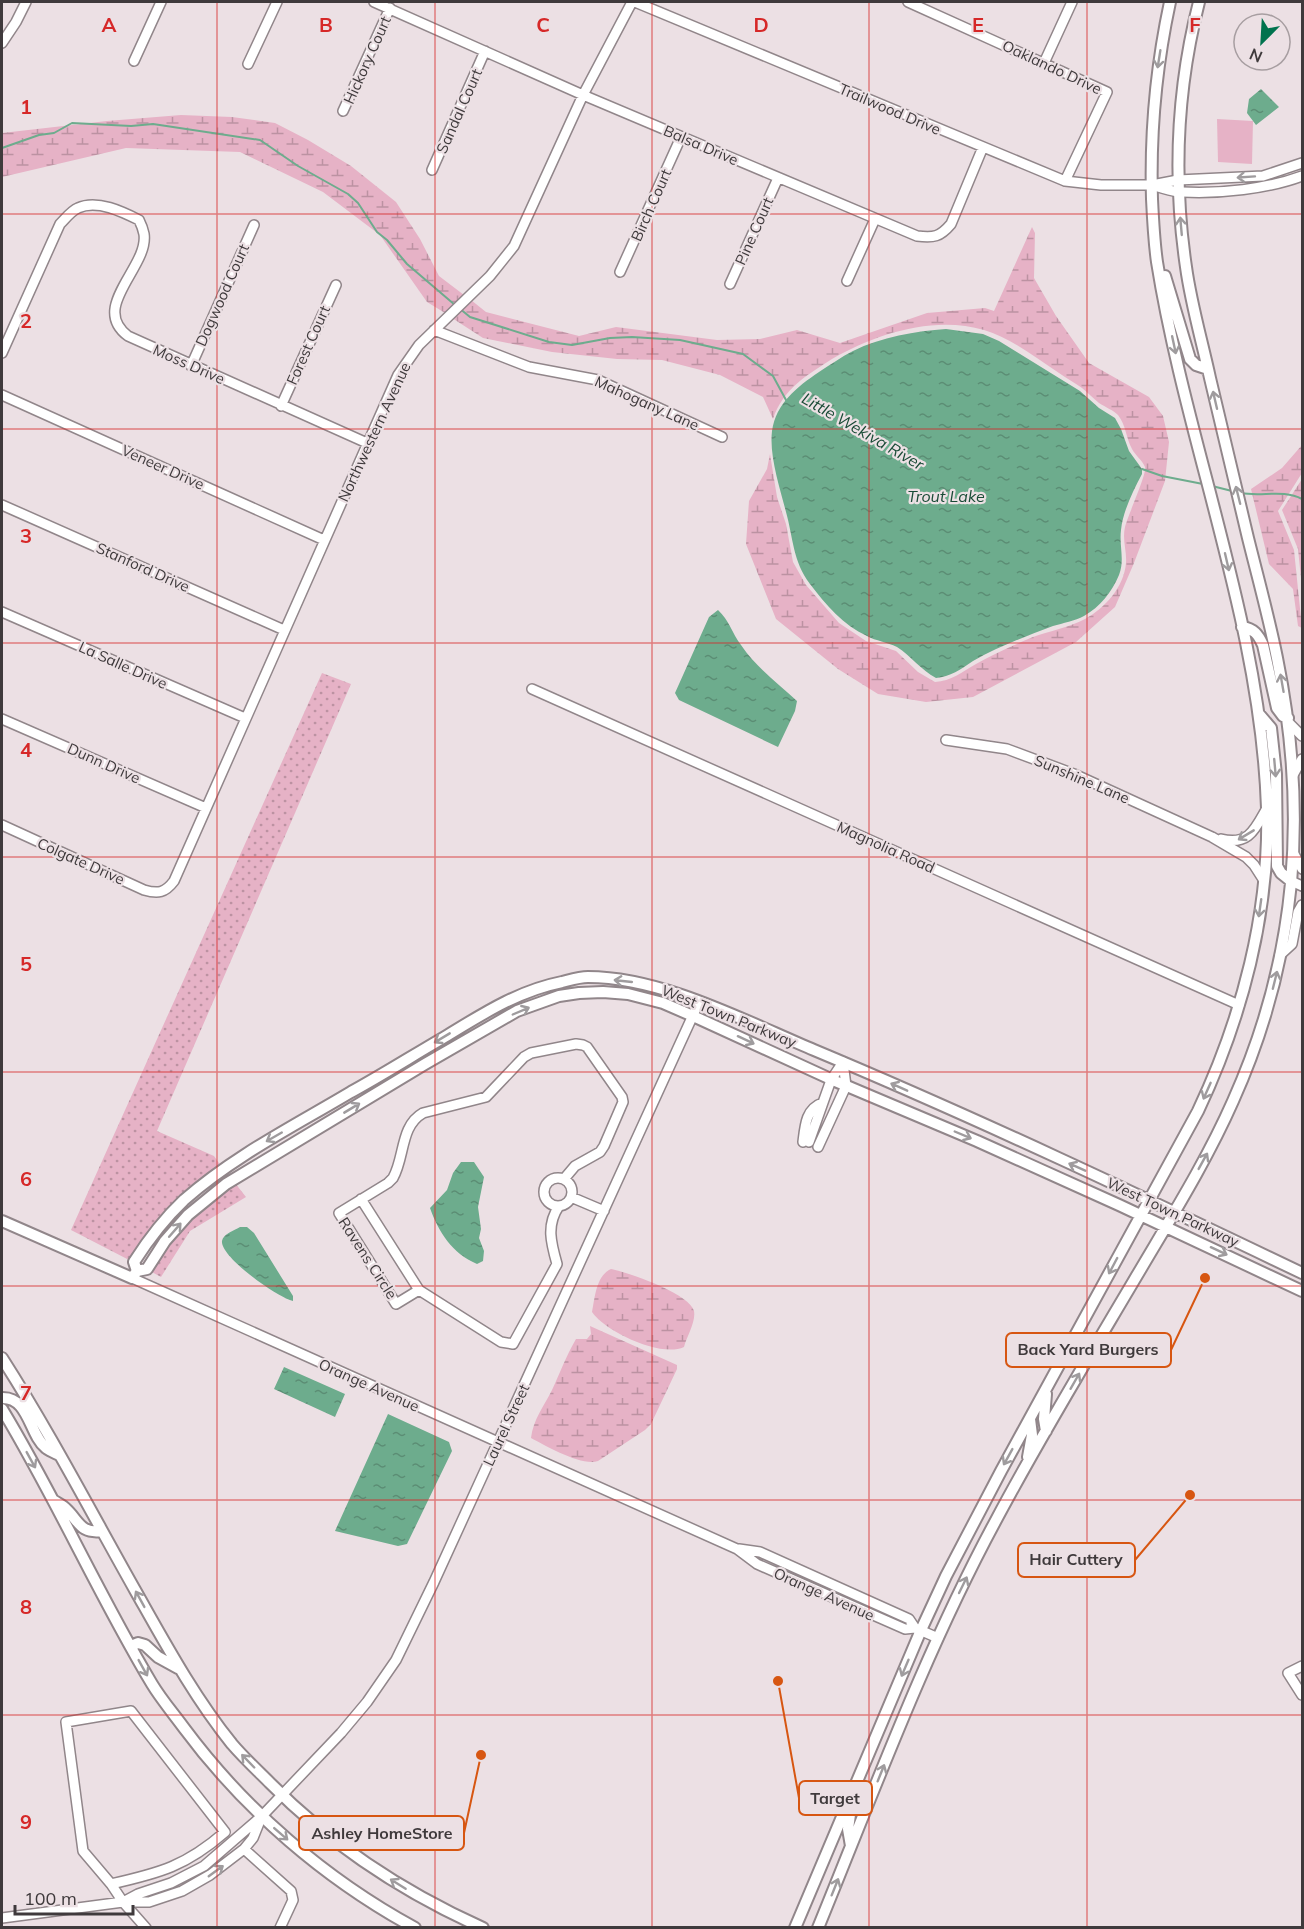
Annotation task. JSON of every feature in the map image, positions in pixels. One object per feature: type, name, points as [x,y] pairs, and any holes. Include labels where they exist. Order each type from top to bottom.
[{"type":"main road","points":[[795,1928],[852,1795],[918,1629],[973,1523],[1202,1102],[1224,1052],[1239,1005],[1254,944],[1263,879],[1267,808],[1259,714],[1242,627],[1178,362],[1156,260],[1151,148],[1157,73],[1170,2]]},
{"type":"main road","points":[[818,1928],[938,1638],[994,1524],[1166,1227],[1236,1096],[1264,1018],[1280,955],[1291,881],[1295,811],[1288,721],[1277,658],[1186,272],[1179,192],[1180,126],[1184,78],[1189,43],[1199,2]]},
{"type":"main road","points":[[1156,260],[1168,282],[1190,359],[1196,365],[1208,369]]},
{"type":"main road","points":[[1242,627],[1251,629],[1259,636],[1277,708],[1288,721]]},
{"type":"main road","points":[[1259,714],[1271,728],[1276,784],[1277,866],[1281,873],[1291,881]]},
{"type":"main road","name":"West Town Parkway","points":[[1302,1273],[1149,1200],[843,1062],[699,1002],[667,990],[637,983],[586,977],[539,986],[500,1004],[247,1153],[216,1174],[183,1202],[134,1262],[134,1275],[147,1269],[165,1241],[188,1215],[226,1184],[517,1011],[559,996],[603,992],[628,994],[693,1016],[831,1080],[977,1141],[1141,1215],[1302,1291]]},
{"type":"main road","name":"Orange Avenue","points":[[2,1221],[134,1275]]},
{"type":"main road","points":[[2,1358],[179,1668],[233,1745],[282,1795],[366,1864],[449,1913],[483,1928]]},
{"type":"main road","points":[[2,1379],[7,1380],[14,1377]]},
{"type":"main road","points":[[1046,1431],[1044,1419],[1047,1388]]},
{"type":"main road","points":[[2,1398],[17,1401],[45,1447],[59,1455]]},
{"type":"main road","points":[[2,1409],[153,1686],[198,1748],[233,1788],[301,1852],[390,1914],[416,1928]]},
{"type":"main road","points":[[1027,1464],[1032,1435],[1030,1418]]},
{"type":"main road","points":[[53,1500],[66,1508],[82,1528],[92,1533],[102,1531]]},
{"type":"main road","points":[[131,1646],[138,1643],[146,1645],[158,1657],[179,1668]]},
{"type":"main road","points":[[851,1846],[848,1829],[852,1795]]},
{"type":"street","points":[[2,43],[26,2]]},
{"type":"street","points":[[134,61],[161,2]]},
{"type":"street","points":[[248,64],[277,2]]},
{"type":"street","name":"Balsa Drive","points":[[374,2],[583,95],[917,236],[930,237],[942,234],[951,224],[983,147]]},
{"type":"street","name":"Northwestern Avenue","points":[[162,893],[174,881],[367,443],[404,365],[419,345],[490,276],[513,246],[583,95],[634,2]]},
{"type":"street","name":"Trailwood Drive","points":[[634,2],[1065,181],[1101,185],[1152,185],[1178,180],[1263,176],[1302,163]]},
{"type":"street","name":"Oaklando Drive","points":[[908,2],[1107,92],[1065,181]]},
{"type":"street","points":[[1044,63],[1072,2]]},
{"type":"street","name":"Hickory Court","points":[[343,111],[390,8]]},
{"type":"street","name":"Sandal Court","points":[[432,170],[485,51]]},
{"type":"street","name":"Birch Court","points":[[620,272],[681,137]]},
{"type":"street","name":"Trailwood Drive","points":[[1152,185],[1179,192],[1265,187],[1302,176]]},
{"type":"street","name":"Pine Court","points":[[730,284],[778,178]]},
{"type":"street","name":"Moss Drive","points":[[2,353],[60,224],[80,207],[94,205],[122,211],[139,220],[144,233],[144,241],[114,311],[115,322],[120,331],[191,366],[367,443]]},
{"type":"street","points":[[847,281],[874,219]]},
{"type":"street","name":"Dogwood Court","points":[[191,366],[254,225]]},
{"type":"street","name":"Forest Court","points":[[281,406],[336,285]]},
{"type":"street","name":"Mahogany Lane","points":[[434,330],[529,367],[598,380],[722,437]]},
{"type":"street","name":"Veneer Drive","points":[[2,395],[324,540]]},
{"type":"street","name":"Stanford Drive","points":[[2,505],[284,630]]},
{"type":"street","name":"La Salle Drive","points":[[2,612],[245,718]]},
{"type":"street","name":"Magnolia Road","points":[[532,689],[1239,1005]]},
{"type":"street","name":"Dunn Drive","points":[[2,719],[206,808]]},
{"type":"street","points":[[1288,721],[1302,736]]},
{"type":"street","name":"Sunshine Lane","points":[[946,740],[1007,749],[1074,774],[1212,837],[1246,857],[1263,879]]},
{"type":"street","points":[[1293,775],[1302,759]]},
{"type":"street","name":"Sunshine Lane","points":[[1212,837],[1237,840],[1247,837],[1254,831],[1267,808]]},
{"type":"street","name":"Colgate Drive","points":[[2,825],[144,890],[162,893]]},
{"type":"street","points":[[1293,852],[1302,869]]},
{"type":"street","points":[[1291,881],[1302,886]]},
{"type":"street","points":[[1280,955],[1292,944],[1298,912],[1302,906]]},
{"type":"street","name":"Laurel Street","points":[[262,1816],[341,1733],[367,1702],[396,1660],[435,1581],[699,1002]]},
{"type":"street","name":"Ravens Circle","points":[[361,1199],[419,1290],[501,1342],[513,1344],[556,1264],[550,1241],[552,1217],[560,1206],[546,1201],[545,1186],[556,1178],[564,1179],[575,1166],[600,1152],[623,1102],[616,1089],[587,1047],[576,1044],[531,1053],[524,1057],[486,1097],[423,1113],[411,1123],[393,1178],[339,1213],[396,1304],[419,1290]]},
{"type":"street","points":[[806,1142],[831,1080],[843,1062]]},
{"type":"street","points":[[818,1147],[846,1086],[843,1062]]},
{"type":"street","points":[[560,1206],[566,1204],[572,1191],[570,1184],[564,1179]]},
{"type":"street","points":[[571,1197],[604,1211]]},
{"type":"street","name":"Orange Avenue","points":[[134,1275],[498,1443],[737,1549],[760,1552],[909,1619],[918,1629],[938,1638]]},
{"type":"street","points":[[1302,1666],[1287,1673],[1302,1695]]},
{"type":"street","points":[[111,1884],[156,1873],[188,1860],[225,1832],[131,1711],[66,1722],[83,1851],[146,1928]]},
{"type":"street","points":[[2,1918],[123,1902],[149,1902],[182,1891],[210,1875],[244,1849],[253,1838],[262,1816]]},
{"type":"street","points":[[123,1902],[138,1894],[171,1883],[204,1866],[262,1816]]},
{"type":"street","points":[[244,1849],[291,1891],[293,1900],[280,1928]]},
{"type":"green space","points":[[181,115],[232,117],[275,123],[351,166],[396,202],[420,239],[439,276],[464,295],[445,313],[427,302],[380,235],[323,192],[240,152],[126,148],[2,177],[2,133]]},
{"type":"green space","points":[[1217,119],[1253,121],[1252,164],[1218,162]]},
{"type":"green space","points":[[1032,227],[1035,233],[1034,278],[1056,316],[1089,363],[1149,397],[1163,416],[1169,442],[1165,481],[1115,607],[1076,642],[973,697],[926,702],[878,694],[838,669],[776,619],[746,544],[749,501],[767,469],[770,454],[777,497],[786,524],[793,562],[806,585],[839,623],[866,641],[896,651],[918,672],[935,682],[946,680],[1019,643],[1085,619],[1106,603],[1122,580],[1126,563],[1125,527],[1145,467],[1132,449],[1118,415],[1099,403],[1082,388],[1023,349],[984,330],[965,326],[925,326],[886,335],[832,359],[789,391],[777,408],[773,419],[763,397],[720,375],[662,360],[617,359],[552,352],[483,338],[452,318],[471,300],[486,312],[579,336],[616,327],[717,340],[760,339],[797,330],[840,343],[927,313],[985,308],[994,311]]},
{"type":"green space","points":[[1302,445],[1302,473],[1278,511],[1294,550],[1302,628],[1298,626],[1293,589],[1269,564],[1251,489],[1282,468]]},
{"type":"green space","points":[[1302,479],[1302,588],[1298,549],[1282,510]]},
{"type":"green space","points":[[322,673],[351,684],[157,1131],[214,1156],[221,1166],[131,1261],[71,1230]]},
{"type":"green space","points":[[235,1183],[246,1197],[190,1231],[161,1277],[150,1271],[168,1244],[191,1218]]},
{"type":"green space","points":[[611,1269],[631,1274],[657,1285],[690,1304],[694,1311],[694,1320],[684,1347],[662,1349],[648,1346],[621,1335],[599,1320],[592,1312],[595,1294],[602,1277]]},
{"type":"green space","points":[[590,1326],[677,1365],[651,1424],[598,1461],[591,1462],[564,1455],[531,1438],[536,1419],[572,1345],[576,1339],[587,1339],[591,1334]]},
{"type":"water","points":[[1261,89],[1279,107],[1256,125],[1247,113],[1249,99]]},
{"type":"water","name":"Trout Lake","points":[[946,329],[983,334],[999,341],[1080,391],[1099,408],[1115,418],[1129,451],[1142,469],[1142,474],[1129,501],[1122,523],[1122,564],[1119,575],[1100,604],[1080,618],[1012,642],[960,670],[936,678],[897,647],[870,638],[850,626],[829,607],[804,576],[794,549],[771,441],[774,421],[783,404],[803,384],[836,361],[864,346],[887,338]]},
{"type":"water","points":[[718,610],[753,660],[797,701],[795,711],[778,747],[679,700],[675,693],[709,617]]},
{"type":"water","points":[[461,1162],[474,1162],[484,1177],[478,1207],[481,1229],[479,1238],[484,1251],[483,1261],[477,1264],[460,1254],[448,1241],[430,1208],[447,1190],[453,1173]]},
{"type":"water","points":[[240,1227],[247,1227],[254,1233],[293,1296],[293,1301],[275,1293],[230,1257],[222,1241],[230,1232]]},
{"type":"water","points":[[284,1367],[345,1394],[335,1417],[274,1389]]},
{"type":"water","points":[[388,1414],[449,1442],[452,1451],[407,1544],[398,1546],[335,1531]]},
{"type":"waterway","name":"Little Wekiva River","points":[[2,148],[39,135],[54,133],[72,123],[131,126],[153,124],[260,140],[298,166],[348,194],[358,203],[377,232],[387,240],[407,264],[455,305]]},
{"type":"waterway","name":"Little Wekiva River","points":[[459,308],[470,317],[549,342],[572,345],[610,338],[632,337],[680,340],[743,354],[773,376],[786,400]]},
{"type":"waterway","name":"Little Wekiva River","points":[[1142,469],[1162,476],[1203,484]]},
{"type":"waterway","name":"Little Wekiva River","points":[[1212,486],[1232,491]]},
{"type":"waterway","name":"Little Wekiva River","points":[[1241,493],[1287,494],[1302,499]]},
{"type":"place","name":"Back Yard Burgers","points":[[1205,1278]]},
{"type":"place","name":"Hair Cuttery","points":[[1190,1495]]},
{"type":"place","name":"Target","points":[[778,1681]]},
{"type":"place","name":"Ashley HomeStore","points":[[481,1755]]}]
